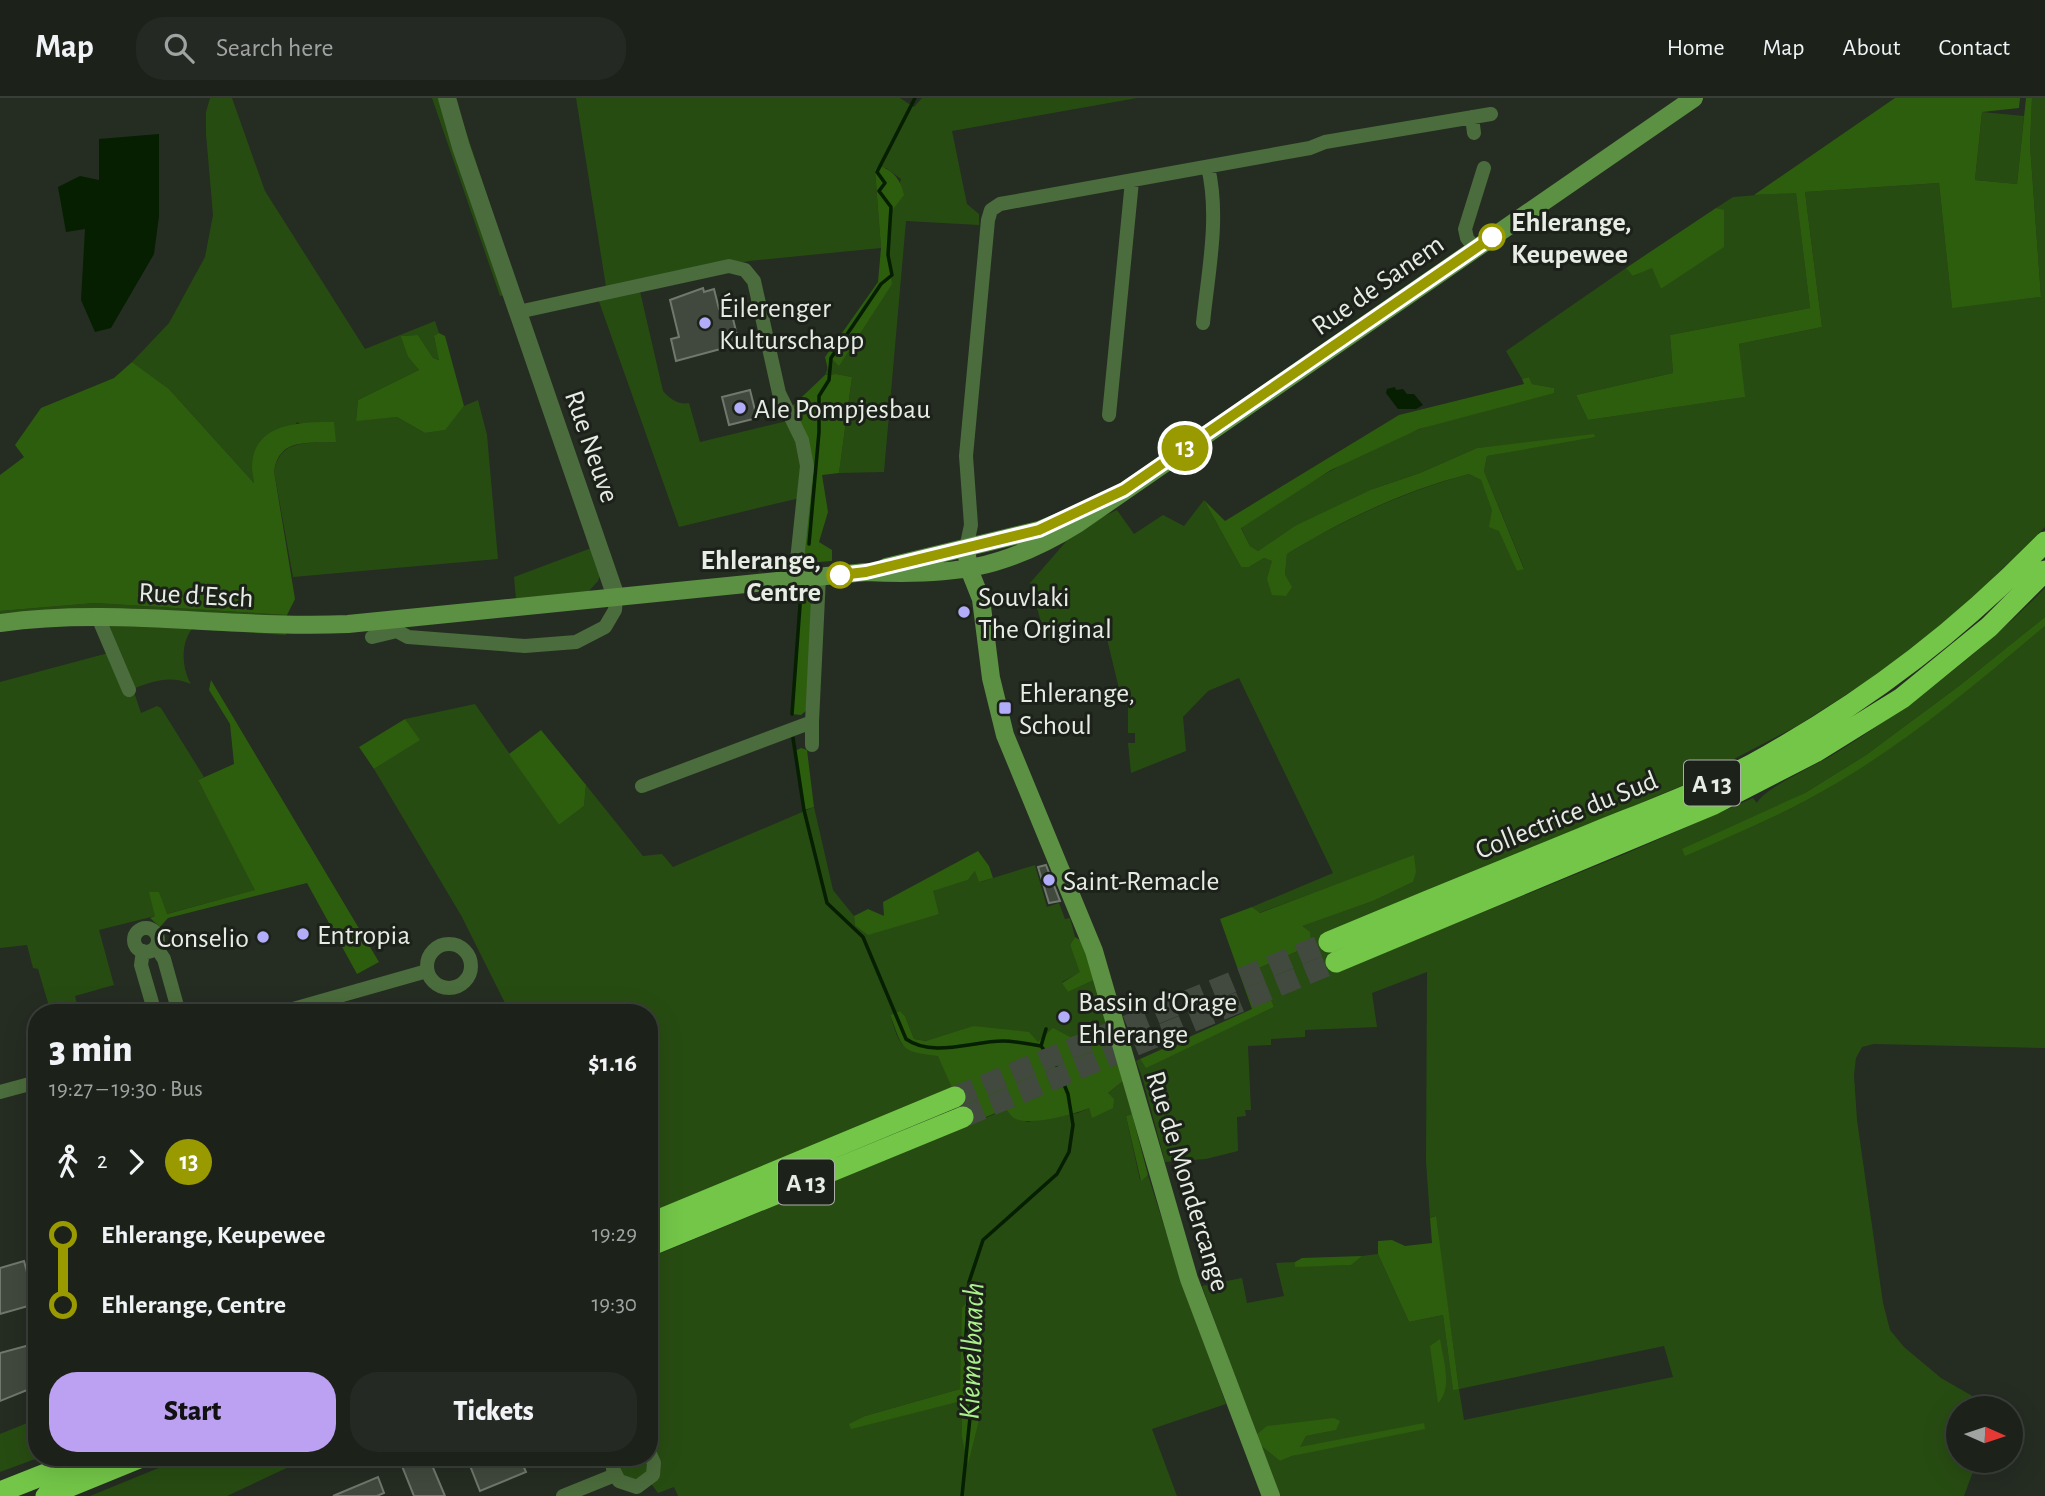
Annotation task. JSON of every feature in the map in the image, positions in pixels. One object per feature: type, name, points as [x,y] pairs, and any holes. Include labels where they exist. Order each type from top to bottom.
[{"type":"highway","name":"Collectrice du Sud","points":[[2045,542],[1976,610],[1926,652],[1851,706],[1767,757],[1333,952],[1714,804],[1815,752],[1902,698],[1989,627],[2045,571]]},
{"type":"highway","name":"A 13","points":[[658,1221],[959,1107],[658,1243]]},
{"type":"highway","points":[[0,1492],[66,1466]]},
{"type":"highway","points":[[46,1496],[119,1466]]},
{"type":"main road","name":"Rue de Sanem","points":[[987,565],[1044,544],[1694,98]]},
{"type":"main road","name":"Rue de Sanem","points":[[974,547],[1063,521],[1124,490]]},
{"type":"main road","name":"Rue d'Esch","points":[[0,623],[44,617],[97,615],[286,626],[393,625],[616,597],[866,572],[974,547]]},
{"type":"main road","points":[[974,547],[987,565]]},
{"type":"main road","name":"Rue de Mondercange","points":[[974,547],[969,569],[981,599],[991,678],[1005,735],[1094,951],[1189,1279],[1271,1496]]},
{"type":"main road","name":"Rue d'Esch","points":[[866,572],[920,574],[987,565]]},
{"type":"main road","name":"Rue de Mondercange","points":[[981,599],[987,565]]},
{"type":"street","name":"Rue Neuve","points":[[447,98],[616,597]]},
{"type":"street","points":[[974,547],[966,456],[991,210],[1000,204],[1310,148],[1325,142],[1491,114]]},
{"type":"street","points":[[1472,117],[1474,133]]},
{"type":"street","points":[[1203,323],[1214,217],[1214,193],[1208,167]]},
{"type":"street","points":[[1475,249],[1467,238],[1465,229],[1484,168]]},
{"type":"street","points":[[1109,415],[1132,181]]},
{"type":"street","points":[[518,312],[729,266],[745,270],[754,281],[779,393],[802,440],[807,466],[795,579]]},
{"type":"street","points":[[812,745],[819,577]]},
{"type":"street","name":"Rue d'Esch","points":[[372,637],[393,625],[408,638],[525,646],[576,642],[605,627],[615,610],[616,597]]},
{"type":"street","points":[[97,615],[129,690]]},
{"type":"street","points":[[642,786],[812,722]]},
{"type":"street","points":[[152,1004],[141,965],[149,949],[163,959],[176,1004]]},
{"type":"street","points":[[311,1004],[427,971]]},
{"type":"street","points":[[0,1092],[28,1084]]},
{"type":"street","points":[[615,1466],[615,1475],[624,1485],[643,1485],[654,1469],[653,1466]]},
{"type":"street","points":[[563,1496],[615,1475]]},
{"type":"green space","points":[[210,98],[232,98],[265,191],[365,349],[435,321],[439,333],[434,337],[440,360],[433,358],[418,335],[402,336],[408,357],[419,370],[358,400],[356,420],[397,417],[425,433],[444,430],[464,406],[478,400],[487,435],[498,559],[293,577],[274,471],[277,460],[289,448],[297,445],[336,442],[297,422],[255,484],[169,389],[132,362],[169,323],[205,257],[213,215],[206,134],[206,112]]},
{"type":"green space","points":[[432,98],[455,98],[519,292],[500,296]]},
{"type":"green space","points":[[576,98],[900,98],[914,107],[922,98],[1137,98],[952,131],[967,204],[979,214],[979,225],[906,221],[884,472],[839,473],[852,377],[825,375],[831,358],[892,275],[890,227],[901,179],[886,168],[875,171],[881,248],[749,261],[639,287],[663,391],[674,401],[689,403],[700,442],[791,420],[802,440],[804,497],[679,527],[597,296],[607,293]]},
{"type":"green space","points":[[1895,98],[2020,98],[2019,108],[1982,112],[1975,180],[2017,184],[2026,98],[2032,98],[2030,145],[2041,297],[1952,308],[1939,183],[1805,192],[1822,327],[1739,344],[1745,397],[1588,420],[1576,395],[1673,373],[1670,335],[1810,308],[1796,193],[1754,195]]},
{"type":"green space","points":[[2032,98],[2045,98],[2045,527],[1948,622],[1897,662],[1797,726],[1688,783],[1324,936],[1337,969],[1381,954],[1625,854],[1753,798],[1757,803],[1770,790],[1839,751],[1921,695],[1972,655],[2045,588],[2045,617],[1959,686],[1866,755],[1805,793],[1685,855],[1792,808],[1839,782],[1901,741],[2045,626],[2045,1048],[1874,1044],[1862,1047],[1856,1058],[1854,1075],[1857,1120],[1883,1303],[1890,1330],[1904,1347],[1941,1378],[1972,1396],[1946,1396],[1946,1474],[1972,1474],[1964,1496],[1280,1496],[1260,1445],[1280,1461],[1424,1424],[1299,1448],[1306,1436],[1335,1430],[1256,1435],[1202,1286],[1242,1278],[1247,1303],[1284,1296],[1276,1263],[1295,1262],[1295,1266],[1350,1265],[1362,1256],[1378,1254],[1409,1322],[1443,1315],[1453,1389],[1459,1388],[1435,1216],[1430,1218],[1426,1162],[1427,972],[1372,993],[1377,1027],[1305,1030],[1305,1037],[1271,1039],[1271,1045],[1248,1046],[1251,1110],[1245,1110],[1246,1116],[1237,1117],[1238,1151],[1206,1159],[1165,1162],[1136,1061],[1140,1059],[1146,1067],[1274,1007],[1259,968],[1311,945],[1301,926],[1373,901],[1413,882],[1414,856],[1259,913],[1252,907],[1333,873],[1239,678],[1208,691],[1183,717],[1186,751],[1131,773],[1128,743],[1135,743],[1135,733],[1128,733],[1128,707],[1122,701],[1107,639],[1046,640],[1030,583],[1077,529],[1117,510],[1134,534],[1163,515],[1184,526],[1204,500],[1241,567],[1249,567],[1264,558],[1273,561],[1285,575],[1287,554],[1330,530],[1398,498],[1469,474],[1481,480],[1517,571],[1524,568],[1484,471],[1487,456],[1595,436],[1477,448],[1420,473],[1370,490],[1296,526],[1258,551],[1250,546],[1241,527],[1328,473],[1396,438],[1437,423],[1521,401],[1554,388],[1532,384],[1529,377],[1522,379],[1506,351],[1626,268],[1634,276],[1652,267],[1661,289],[1723,247],[1724,211],[1716,208],[1733,197],[1796,192],[1810,308],[1670,335],[1673,373],[1576,395],[1588,420],[1744,397],[1739,344],[1822,327],[1805,192],[1939,183],[1952,307],[2041,297],[2030,145]],"holes":[[[1664,1346],[1673,1377],[1464,1420],[1459,1389]]]},
{"type":"green space","points":[[1982,112],[2024,116],[2017,184],[1975,180]]},
{"type":"green space","points":[[879,166],[896,177],[904,195],[890,213],[888,255],[892,284],[839,366],[831,358],[828,370],[825,357],[878,282],[881,248],[875,170]]},
{"type":"green space","points":[[1716,208],[1724,210],[1724,247],[1661,289],[1652,268],[1633,276],[1626,268]]},
{"type":"green space","points":[[439,333],[445,336],[464,406],[445,430],[425,433],[397,417],[356,421],[358,400],[419,370],[408,357],[401,336],[418,335],[433,358],[439,360],[434,336]]},
{"type":"green space","points":[[132,362],[169,389],[254,483],[254,452],[270,433],[294,424],[334,422],[336,442],[305,443],[289,447],[277,460],[274,471],[295,599],[287,615],[95,603],[0,611],[0,475],[24,457],[15,445],[41,408],[114,378]]},
{"type":"green space","points":[[825,375],[852,377],[839,473],[822,475],[828,512],[819,542],[832,550],[832,561],[805,563],[798,552],[807,466],[787,411]]},
{"type":"green space","points":[[1529,377],[1532,384],[1554,388],[1554,393],[1419,429],[1331,470],[1241,528],[1250,546],[1258,551],[1295,526],[1370,490],[1420,473],[1477,448],[1594,434],[1595,437],[1487,456],[1484,471],[1524,569],[1517,571],[1499,531],[1489,527],[1492,510],[1481,480],[1469,474],[1422,488],[1375,507],[1287,554],[1285,575],[1292,587],[1286,596],[1272,595],[1267,579],[1272,561],[1264,558],[1249,567],[1241,567],[1204,500],[1225,521],[1399,415],[1524,384],[1522,379]]},
{"type":"green space","points":[[594,547],[602,570],[598,581],[588,592],[516,599],[514,577]]},
{"type":"green space","points":[[812,591],[807,710],[801,715],[792,714],[801,592]]},
{"type":"green space","points":[[95,603],[287,615],[286,635],[192,629],[184,649],[186,671],[191,684],[162,680],[133,689],[141,713],[157,706],[161,708],[204,777],[198,780],[256,890],[166,914],[159,892],[155,916],[99,930],[114,985],[75,996],[77,1004],[48,1004],[38,969],[33,968],[27,945],[0,948],[0,682],[112,652],[97,615],[0,623],[0,611]]},
{"type":"green space","points":[[2045,617],[2045,626],[1989,673],[1870,762],[1792,808],[1685,856],[1682,849],[1805,793],[1866,755],[1959,686]]},
{"type":"green space","points":[[211,680],[379,962],[357,974],[307,883],[168,918],[160,927],[150,918],[155,916],[149,892],[159,892],[167,914],[255,890],[198,780],[234,764],[230,724],[209,690]]},
{"type":"green space","points":[[475,704],[559,825],[584,806],[586,785],[643,856],[662,854],[673,867],[814,807],[833,890],[854,916],[855,925],[939,914],[932,891],[968,880],[976,870],[980,882],[1035,865],[1047,907],[1059,903],[1065,919],[1070,918],[1075,937],[1070,945],[1081,972],[1062,982],[1068,992],[1094,980],[1107,1024],[1070,1037],[1038,1042],[973,1026],[927,1041],[914,1039],[905,1016],[900,1011],[890,1015],[897,1035],[905,1047],[938,1055],[954,1090],[658,1209],[658,1004],[506,1004],[462,917],[374,769],[419,740],[405,719]]},
{"type":"green space","points":[[405,719],[420,740],[374,769],[359,747]]},
{"type":"green space","points":[[541,730],[586,785],[584,806],[559,825],[509,754]]},
{"type":"green space","points":[[801,748],[807,750],[814,807],[804,810],[795,751]]},
{"type":"green space","points":[[978,851],[989,866],[993,878],[979,882],[975,871],[968,880],[933,891],[939,914],[868,935],[855,925],[854,916],[868,909],[884,916],[883,902]]},
{"type":"green space","points":[[1414,855],[1416,872],[1413,882],[1373,901],[1302,926],[1310,932],[1311,945],[1259,968],[1274,1007],[1146,1068],[1140,1059],[1252,1009],[1220,919],[1252,907],[1260,913]]},
{"type":"green space","points":[[1075,937],[1082,941],[1094,980],[1068,992],[1062,983],[1080,972],[1070,945]]},
{"type":"green space","points":[[900,1011],[905,1016],[914,1039],[926,1041],[973,1026],[1029,1032],[1038,1042],[1053,1028],[1070,1037],[1107,1024],[1123,1081],[1108,1093],[1114,1099],[1113,1108],[1092,1118],[1089,1108],[1063,1116],[1030,1121],[1014,1118],[1006,1109],[968,1124],[938,1056],[909,1050],[901,1042],[890,1015]]},
{"type":"green space","points":[[1123,1081],[1132,1114],[1126,1116],[1140,1180],[1148,1175],[1181,1280],[1226,1404],[1152,1429],[1177,1496],[678,1496],[674,1487],[658,1493],[649,1481],[631,1487],[616,1466],[658,1466],[658,1254],[1007,1109],[1027,1122],[1078,1113],[1089,1108],[1092,1117],[1107,1094]],"holes":[[[973,1307],[973,1360],[983,1404],[962,1437],[962,1401],[851,1428],[850,1424],[865,1416],[960,1389]]]},
{"type":"green space","points":[[1132,1114],[1148,1175],[1141,1181],[1126,1116]]},
{"type":"green space","points":[[1436,1216],[1459,1389],[1453,1390],[1443,1315],[1409,1322],[1378,1254],[1378,1241],[1392,1240],[1405,1246],[1432,1243],[1430,1218]]},
{"type":"green space","points":[[1362,1256],[1351,1265],[1295,1267],[1295,1262],[1302,1258]]},
{"type":"green space","points":[[967,1302],[973,1307],[973,1360],[983,1404],[968,1464],[962,1437],[962,1401],[851,1429],[849,1424],[865,1416],[960,1389],[962,1308]]},
{"type":"green space","points":[[1440,1339],[1446,1381],[1443,1397],[1438,1403],[1430,1346]]},
{"type":"green space","points":[[1334,1418],[1340,1421],[1336,1430],[1306,1436],[1300,1447],[1424,1423],[1425,1429],[1292,1456],[1280,1461],[1260,1445],[1256,1435],[1267,1426]]},
{"type":"green space","points":[[28,1423],[28,1462],[0,1472],[0,1434]]},
{"type":"green space","points":[[163,1466],[291,1466],[227,1496],[90,1496]]},
{"type":"shaded area","points":[[159,134],[159,216],[154,254],[111,328],[95,332],[81,300],[85,229],[66,232],[58,187],[80,176],[99,180],[99,139]]},
{"type":"shaded area","points":[[1395,387],[1396,390],[1403,389],[1407,394],[1414,394],[1423,405],[1416,409],[1398,409],[1386,393],[1387,389]]},
{"type":"building","name":"Éilerenger Kulturschapp","points":[[703,288],[704,292],[714,289],[719,309],[730,306],[739,344],[676,361],[671,339],[679,337],[670,300]]},
{"type":"building","name":"Ale Pompjesbau","points":[[750,390],[757,418],[729,425],[722,397]]},
{"type":"building","name":"Saint-Remacle","points":[[1046,865],[1060,901],[1049,903],[1038,867]]},
{"type":"building","points":[[24,1261],[28,1272],[28,1306],[0,1314],[0,1268]]},
{"type":"building","points":[[28,1345],[28,1390],[0,1401],[0,1353]]},
{"type":"building","points":[[402,1466],[432,1466],[445,1496],[414,1496]]},
{"type":"building","points":[[470,1466],[523,1466],[526,1472],[480,1491]]},
{"type":"building","points":[[378,1477],[384,1493],[377,1496],[333,1496]]},
{"type":"waterway","points":[[809,544],[819,432],[819,396],[829,380],[831,358],[881,284],[892,275],[888,255],[891,207],[879,191],[885,183],[877,172],[915,98]]},
{"type":"waterway","points":[[792,714],[801,592]]},
{"type":"waterway","name":"Kiemelbaach","points":[[793,738],[804,810],[827,903],[863,937],[906,1039],[917,1045],[940,1048],[1003,1041],[1041,1046],[1056,1065],[1068,1094],[1073,1125],[1069,1152],[1057,1174],[983,1240],[969,1282],[965,1353],[972,1398],[962,1496]]},
{"type":"waterway","points":[[1041,1046],[1046,1029]]},
{"type":"tunnel","points":[[955,1097],[1329,942]]},
{"type":"tunnel","points":[[963,1117],[1336,962]]},
{"type":"bus line","name":"13","points":[[840,575],[866,572],[1039,530],[1124,490],[1492,237]]},
{"type":"place","name":"Ehlerange, Keupewee","points":[[1492,237]]},
{"type":"place","name":"Éilerenger Kulturschapp","points":[[705,323]]},
{"type":"place","name":"Ale Pompjesbau","points":[[740,408]]},
{"type":"place","name":"Ehlerange, Centre","points":[[840,575]]},
{"type":"place","name":"Souvlaki The Original","points":[[964,612]]},
{"type":"place","name":"Ehlerange, Schoul","points":[[1005,708]]},
{"type":"place","name":"Saint-Remacle","points":[[1049,880]]},
{"type":"place","name":"Entropia","points":[[303,934]]},
{"type":"place","name":"Conselio","points":[[263,937]]},
{"type":"place","name":"Bassin d'Orage Ehlerange","points":[[1064,1017]]}]
